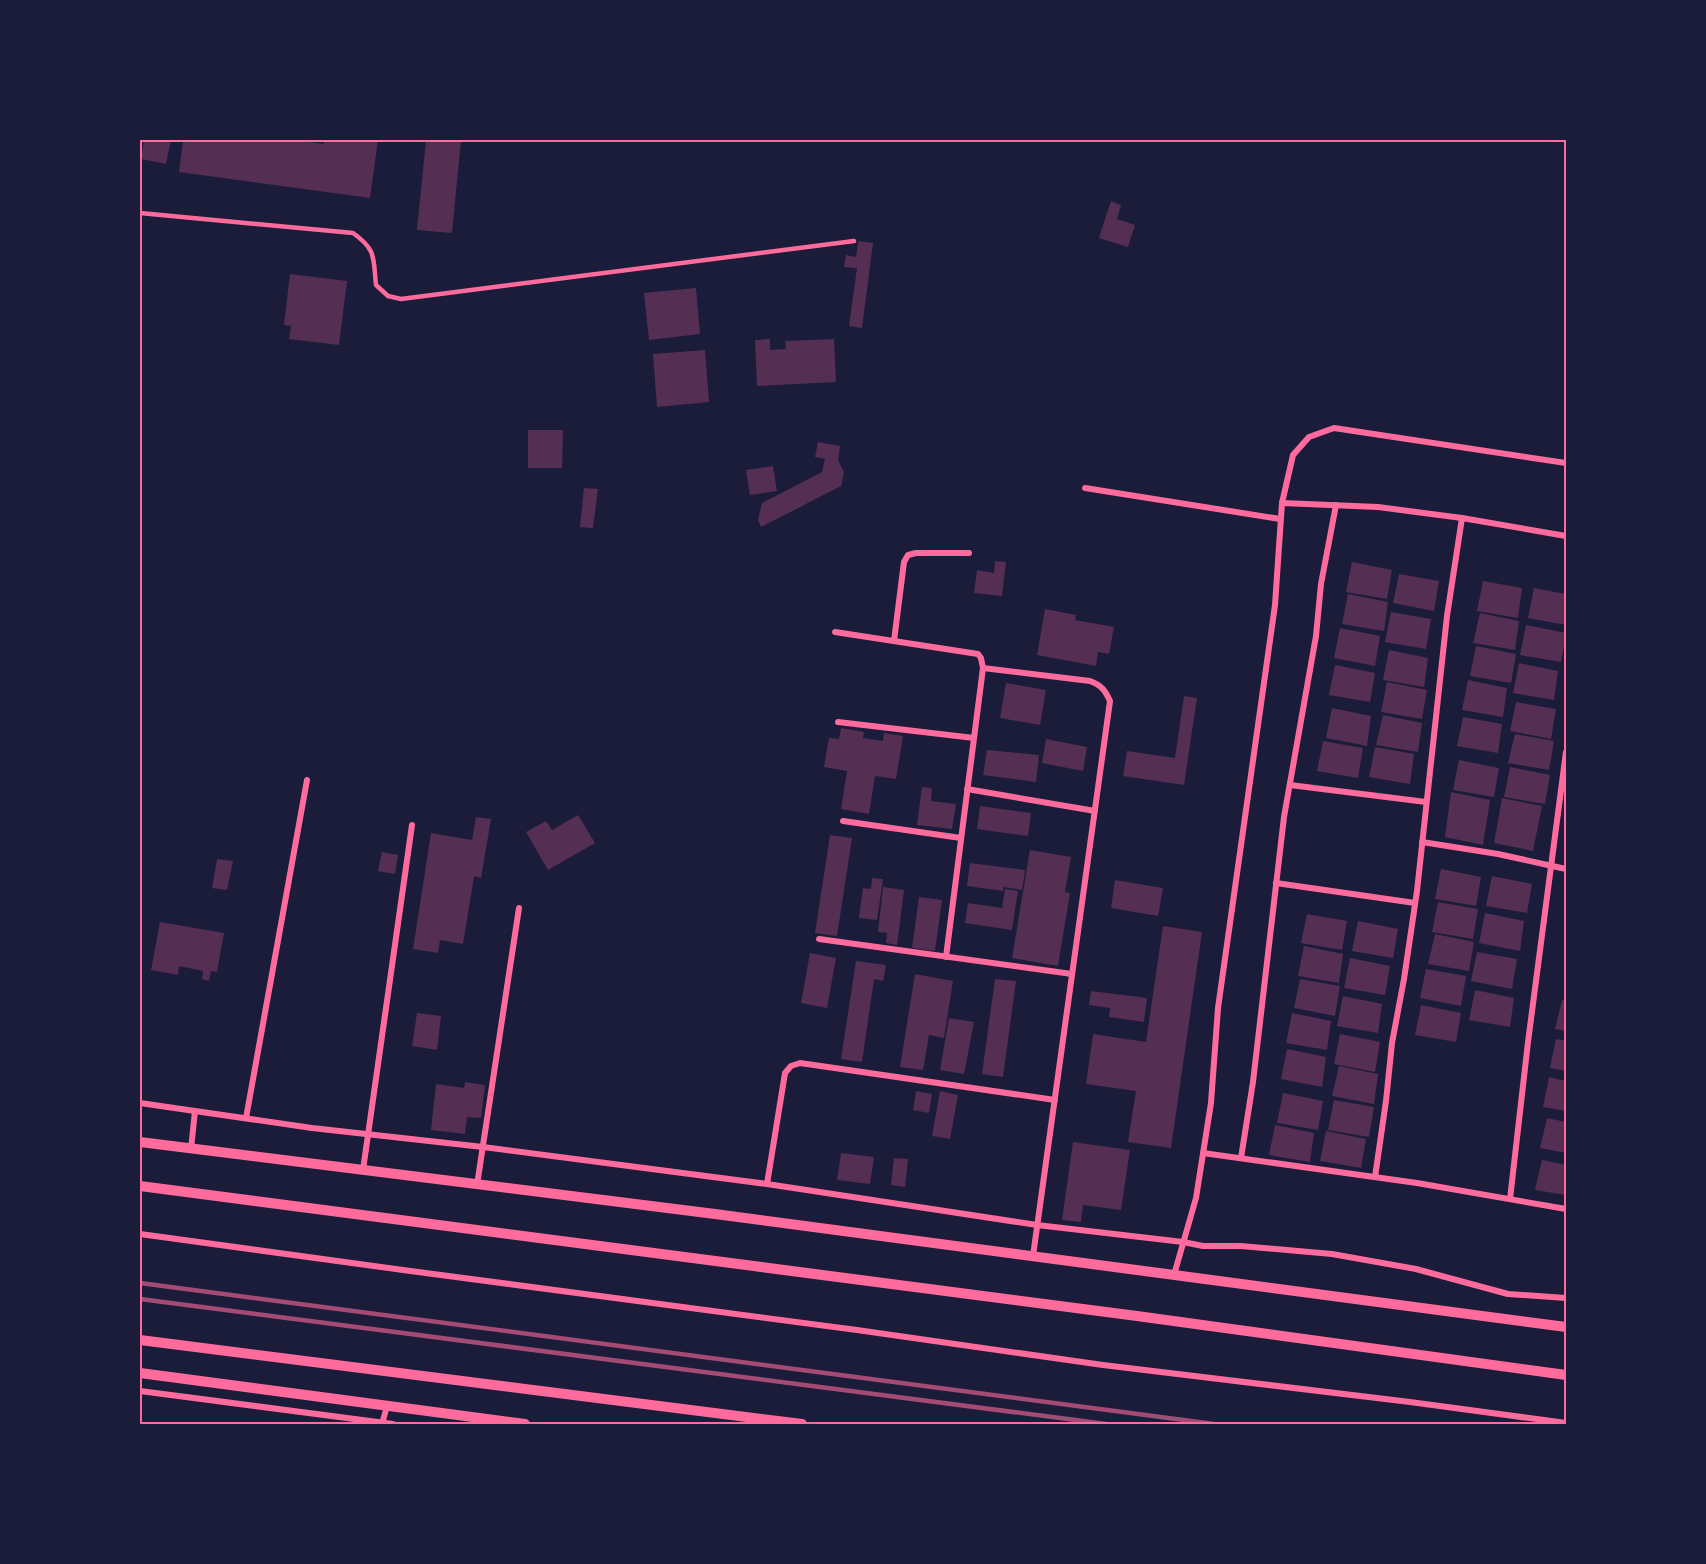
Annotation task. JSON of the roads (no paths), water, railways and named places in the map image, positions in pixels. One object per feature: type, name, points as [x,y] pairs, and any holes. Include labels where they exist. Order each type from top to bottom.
[{"type":"street","points":[[1174,1275],[1196,1198],[1211,1103],[1220,997],[1275,605],[1282,503],[1293,455],[1309,437],[1334,428],[1566,463]]},
{"type":"street","points":[[1085,488],[1280,519]]},
{"type":"street","points":[[1282,503],[1378,507],[1462,518],[1566,536]]},
{"type":"street","points":[[1240,1158],[1290,785],[1316,636],[1321,584],[1336,505]]},
{"type":"street","points":[[1375,1177],[1392,1043],[1415,903],[1447,616],[1462,518]]},
{"type":"street","points":[[894,641],[903,562],[908,555],[916,552],[969,554]]},
{"type":"street","points":[[836,632],[978,654],[981,658],[982,668],[974,738],[946,957]]},
{"type":"street","points":[[982,668],[1090,681],[1100,685],[1110,701],[1033,1256]]},
{"type":"street","points":[[838,722],[974,738]]},
{"type":"street","points":[[1510,1199],[1566,752]]},
{"type":"street","points":[[246,1118],[307,780]]},
{"type":"street","points":[[1290,785],[1426,802]]},
{"type":"street","points":[[967,789],[1095,811]]},
{"type":"street","points":[[843,821],[961,838]]},
{"type":"street","points":[[363,1170],[412,825]]},
{"type":"street","points":[[1422,842],[1498,854],[1566,869]]},
{"type":"street","points":[[1276,883],[1415,903]]},
{"type":"street","points":[[477,1185],[519,908]]},
{"type":"street","points":[[819,939],[1072,975]]},
{"type":"street","points":[[767,1184],[785,1073],[791,1066],[801,1063],[1055,1100]]},
{"type":"street","points":[[140,1103],[767,1184],[1037,1225],[1203,1246],[1240,1246],[1332,1254],[1416,1269],[1508,1294],[1566,1298]]},
{"type":"street","points":[[191,1149],[195,1111]]},
{"type":"street","points":[[140,1142],[727,1215],[1566,1327]]},
{"type":"street","points":[[1203,1153],[1375,1177],[1566,1209]]},
{"type":"street","points":[[140,1186],[1125,1314],[1566,1375]]},
{"type":"street","points":[[140,1234],[1103,1365],[1398,1400],[1566,1423]]},
{"type":"street","points":[[140,1340],[802,1425]]},
{"type":"street","points":[[140,1373],[525,1425]]},
{"type":"street","points":[[140,1391],[393,1425]]},
{"type":"street","points":[[382,1424],[387,1406]]},
{"type":"lane","points":[[140,213],[353,232],[367,243],[373,255],[376,285],[388,296],[401,299],[854,241]]},
{"type":"railway","points":[[140,1283],[1214,1424]]},
{"type":"railway","points":[[140,1299],[1106,1424]]}]
